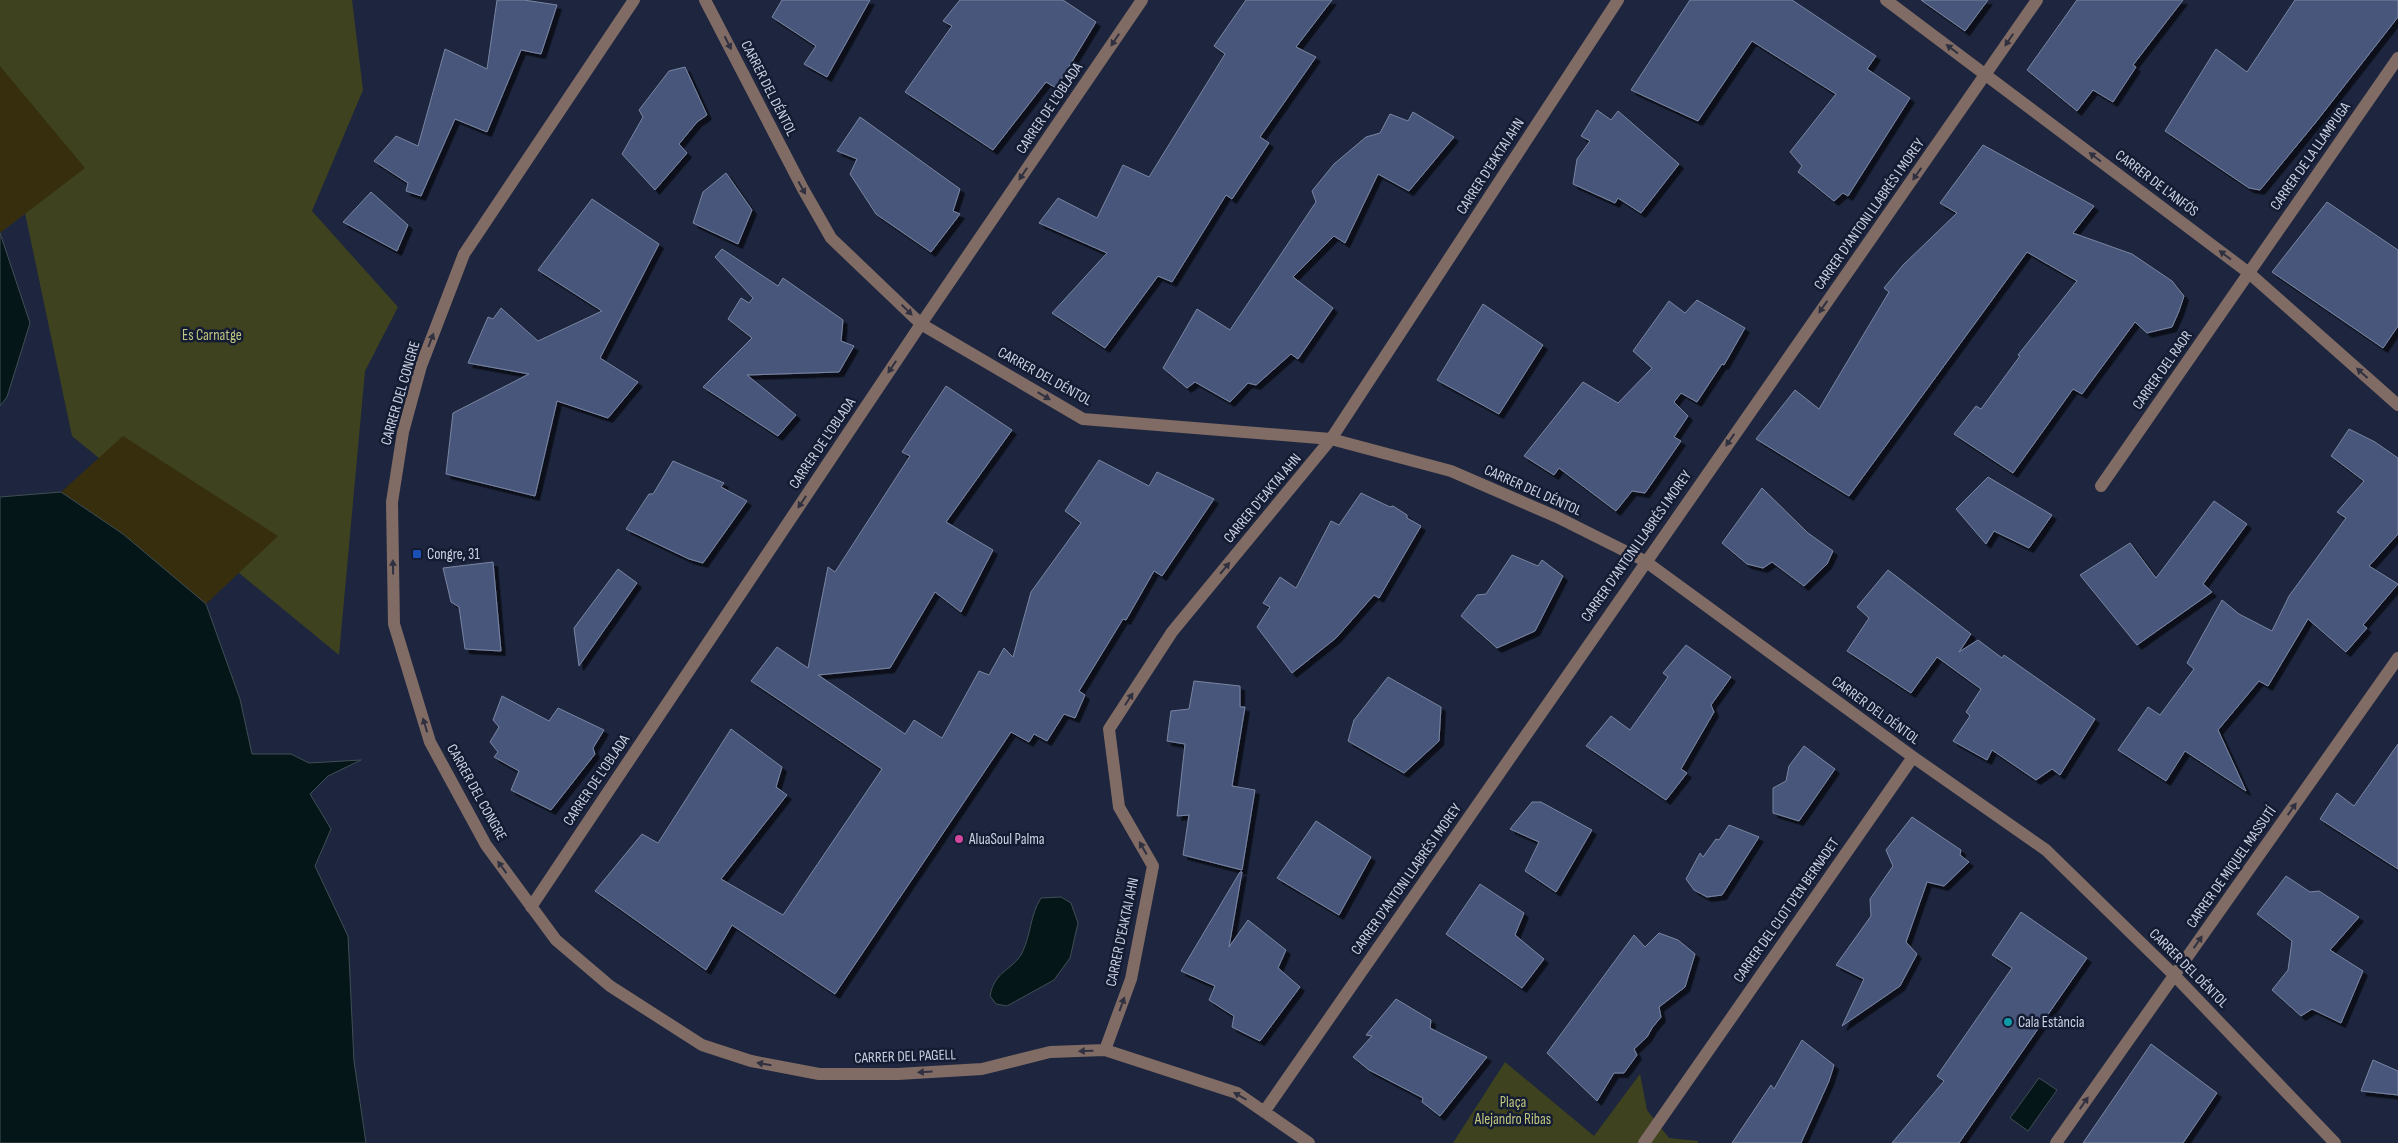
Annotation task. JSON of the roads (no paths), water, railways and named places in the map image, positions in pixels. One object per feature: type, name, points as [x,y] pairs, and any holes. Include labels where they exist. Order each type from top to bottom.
[{"type":"street","name":"CARRER DEL CONGRE","points":[[531,907],[486,845],[430,742],[394,624],[394,486],[402,432],[421,366],[464,254],[634,0]]},
{"type":"street","name":"CARRER DEL DÉNTOL","points":[[705,0],[803,189],[832,238],[921,324],[1083,419],[1332,439],[1451,472],[1557,517],[1646,561],[1913,757],[2046,850],[2174,975],[2336,1143]]},
{"type":"street","name":"CARRER DE L'OBLADA","points":[[531,907],[921,324],[1142,0]]},
{"type":"street","name":"CARRER D'EAKTAI AHN","points":[[1105,1050],[1131,979],[1153,866],[1118,807],[1109,729],[1172,632],[1332,439],[1618,0]]},
{"type":"street","name":"CARRER DE L'ANFÓS","points":[[1886,0],[2249,273],[2398,405]]},
{"type":"street","name":"CARRER D'ANTONI LLABRÉS I MOREY","points":[[1264,1112],[2037,0]]},
{"type":"street","name":"CARRER DE LA LLAMPUGA","points":[[2249,273],[2398,58]]},
{"type":"street","name":"CARRER DEL RAOR","points":[[2101,486],[2249,273]]},
{"type":"street","name":"CARRER DE MIQUEL MASSUTÍ","points":[[2056,1143],[2398,658]]},
{"type":"street","name":"CARRER DEL CLOT D'EN BERNADET","points":[[1644,1143],[1913,757]]},
{"type":"street","name":"CARRER DEL PAGELL","points":[[531,907],[556,940],[610,986],[702,1045],[751,1061],[819,1074],[898,1074],[982,1069],[1050,1052],[1105,1050],[1237,1093],[1309,1143]]},
{"type":"place","name":"Congre, 31","points":[[417,554]]},
{"type":"place","name":"AluaSoul Palma","points":[[959,839]]},
{"type":"place","name":"Cala Estància","points":[[2008,1022]]},
{"type":"park label","name":"Es Carnatge","points":[[212,335]]},
{"type":"park label","name":"Plaça Alejandro Ribas","points":[[1513,1110]]}]
